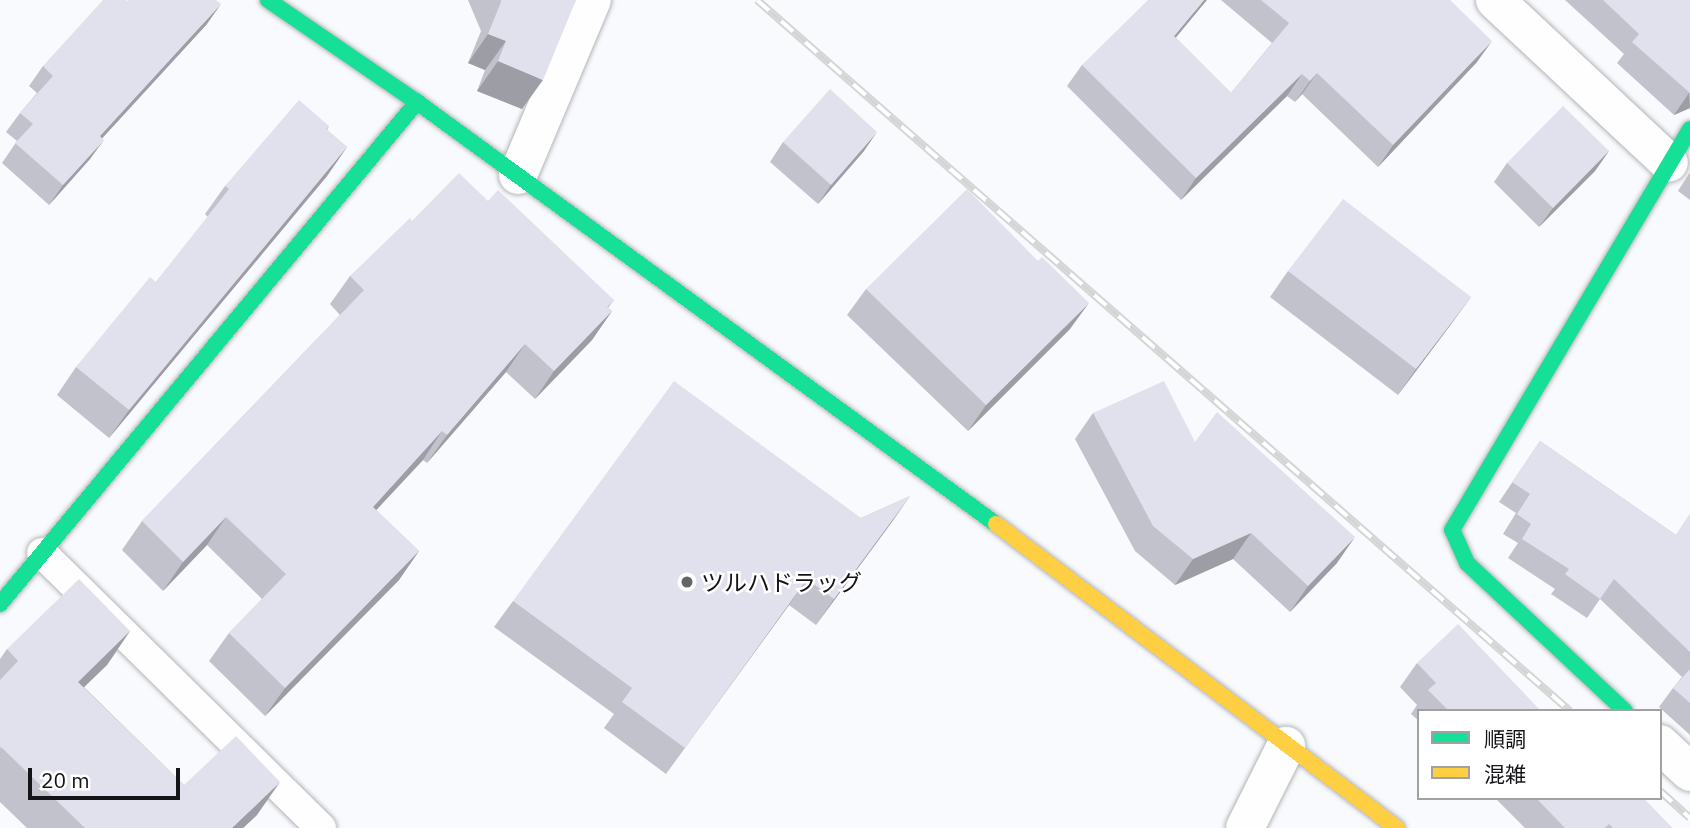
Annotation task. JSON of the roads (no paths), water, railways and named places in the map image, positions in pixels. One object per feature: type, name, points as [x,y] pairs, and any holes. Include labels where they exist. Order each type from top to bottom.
[{"type":"street","points":[[268,0],[417,102],[1065,575],[1397,828]]},
{"type":"street","points":[[518,175],[592,0]]},
{"type":"street","points":[[1494,0],[1669,163]]},
{"type":"street","points":[[0,604],[417,102]]},
{"type":"street","points":[[1623,709],[1468,564],[1452,530],[1690,129]]},
{"type":"street","points":[[1245,828],[1286,746]]},
{"type":"street","points":[[1662,746],[1690,772]]},
{"type":"lane","points":[[42,553],[321,828]]},
{"type":"railway","points":[[757,0],[1568,709]]},
{"type":"railway","points":[[1662,793],[1690,818]]},
{"type":"place","name":"ツルハドラッグ","points":[[687,582]]}]
